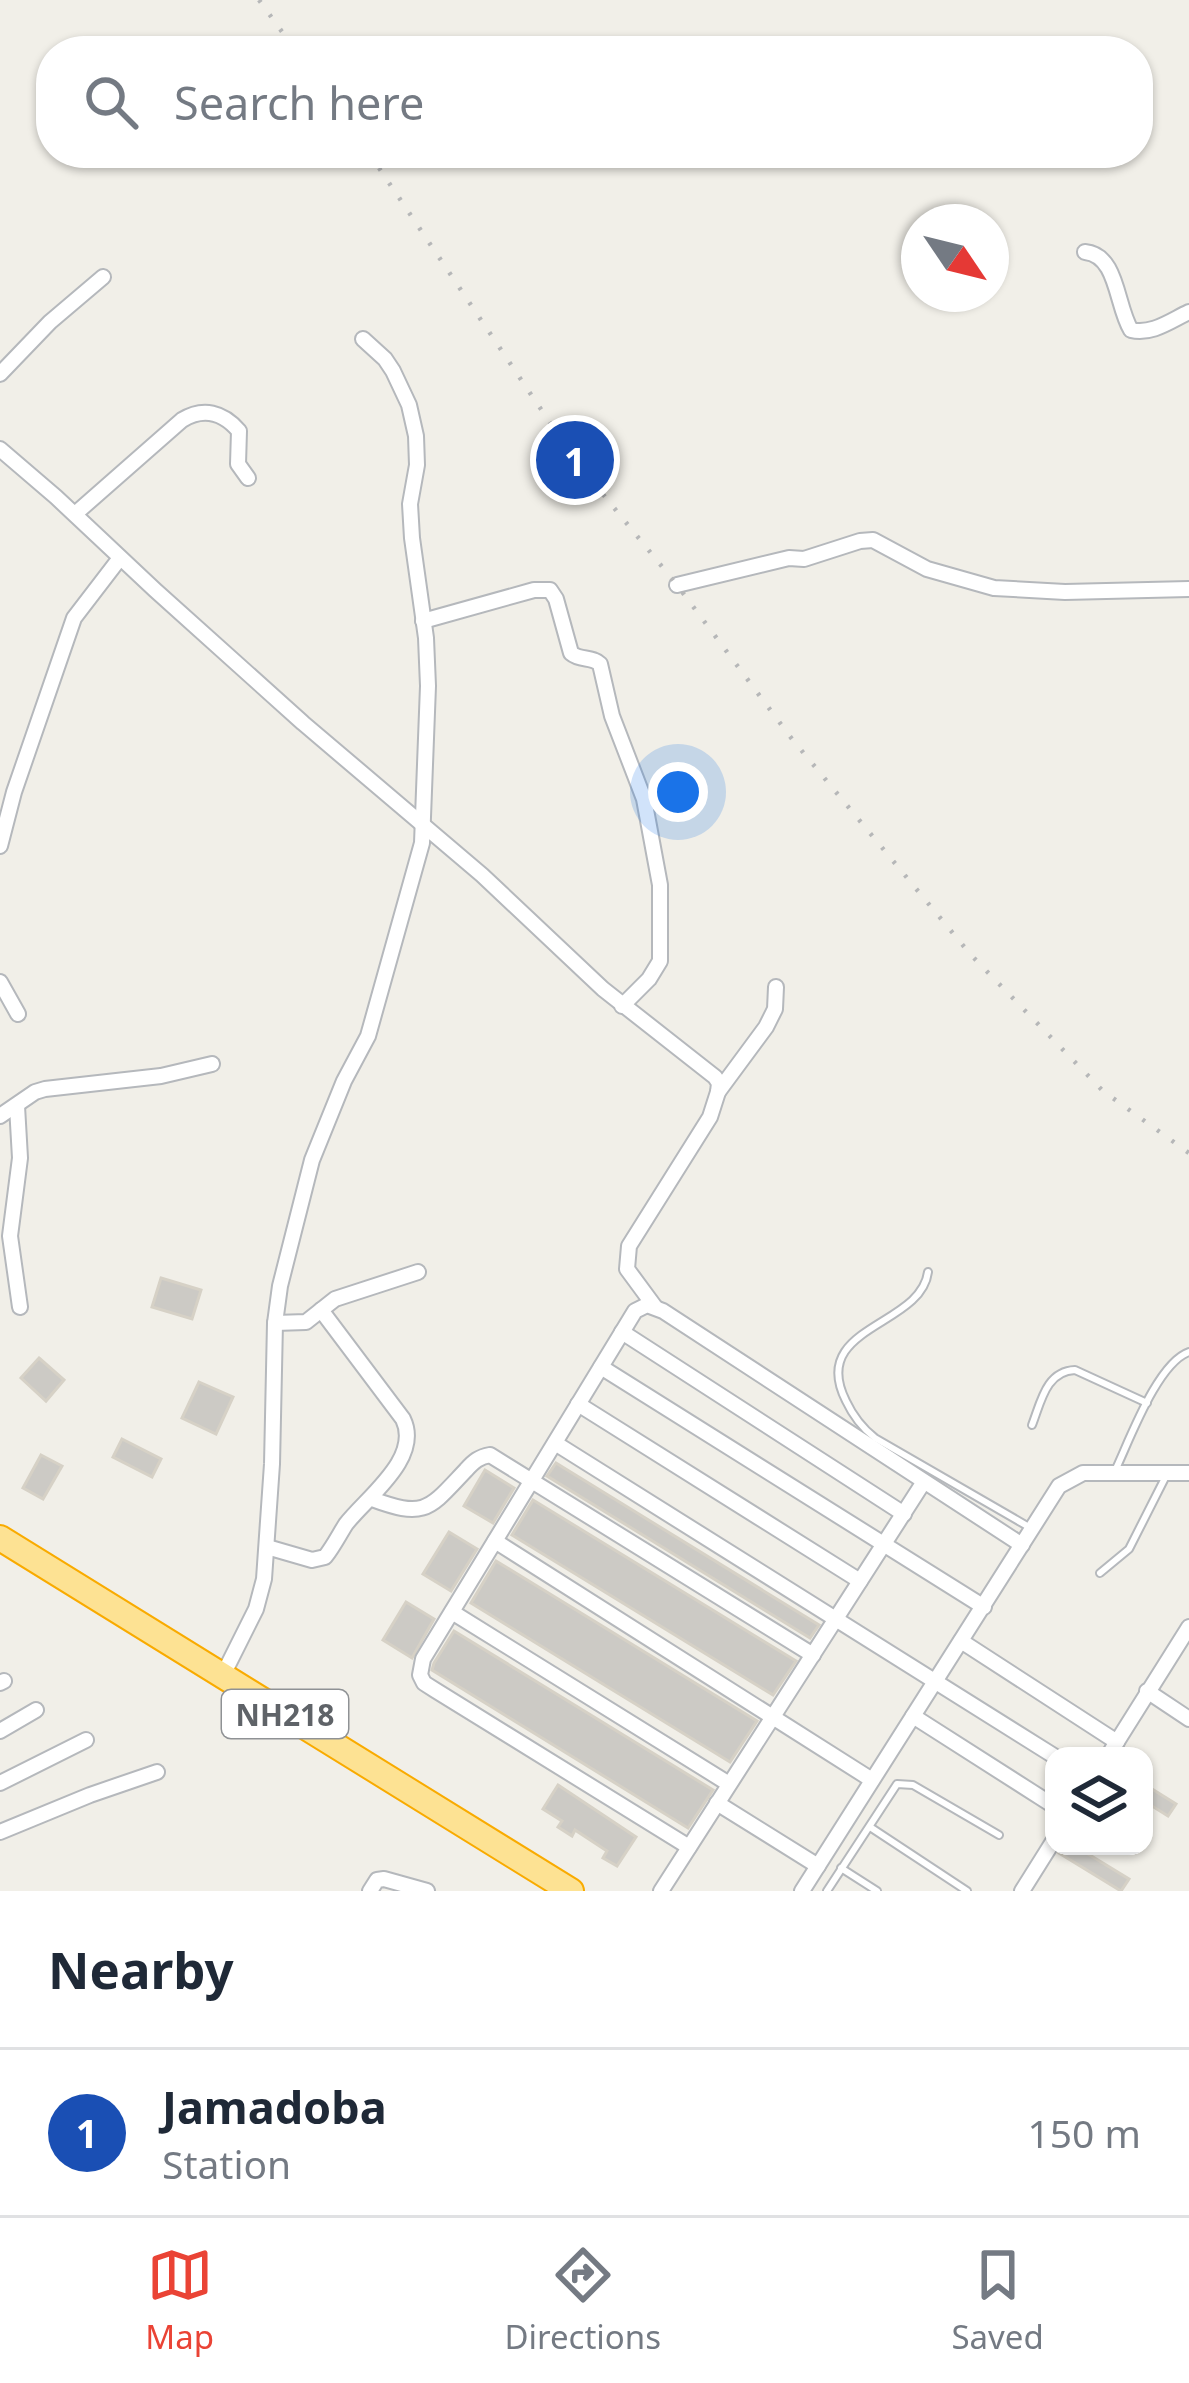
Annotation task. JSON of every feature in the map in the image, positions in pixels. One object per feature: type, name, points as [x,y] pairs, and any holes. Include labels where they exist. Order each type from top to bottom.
[{"type":"highway","name":"NH218","points":[[0,1538],[571,1891]]},
{"type":"street","points":[[1085,252],[1095,252],[1108,266],[1131,330],[1144,332],[1189,312]]},
{"type":"street","points":[[0,374],[50,322],[104,277]]},
{"type":"street","points":[[223,1676],[256,1609],[264,1579],[274,1323],[280,1286],[305,1182],[344,1082],[368,1036],[420,857],[424,827],[428,686],[410,504],[417,466],[416,436],[409,405],[393,371],[363,339]]},
{"type":"street","points":[[75,514],[182,420],[199,412],[216,415],[238,431],[238,464],[248,478]]},
{"type":"street","points":[[0,449],[466,860],[622,1006],[709,1070],[719,1083],[718,1092]]},
{"type":"street","points":[[677,585],[873,540],[927,569],[994,587],[1065,592],[1189,589]]},
{"type":"street","points":[[0,846],[74,619],[120,557]]},
{"type":"street","points":[[423,621],[534,590],[550,590],[571,653],[600,664],[612,716],[644,800],[660,885],[660,961],[622,1006]]},
{"type":"street","points":[[0,982],[18,1014]]},
{"type":"street","points":[[776,987],[776,1009],[766,1027],[718,1092],[704,1127],[628,1246],[628,1269],[655,1307],[1022,1545]]},
{"type":"street","points":[[0,1116],[45,1089],[160,1076],[212,1064]]},
{"type":"street","points":[[17,1106],[20,1158],[10,1236],[20,1307]]},
{"type":"street","points":[[274,1323],[306,1322],[347,1294],[418,1272]]},
{"type":"street","points":[[655,1307],[641,1307],[622,1332],[419,1667],[419,1675],[424,1683],[689,1847]]},
{"type":"street","points":[[267,1546],[312,1560],[325,1557],[381,1489],[406,1446],[408,1428],[321,1310]]},
{"type":"street","points":[[622,1332],[904,1514]]},
{"type":"street","points":[[601,1367],[984,1607]]},
{"type":"street","points":[[578,1405],[860,1582]]},
{"type":"street","points":[[555,1443],[1045,1750]]},
{"type":"street","points":[[372,1498],[400,1509],[422,1509],[484,1455],[497,1458],[813,1655]]},
{"type":"street","points":[[802,1891],[1059,1486],[1083,1473],[1189,1473]]},
{"type":"street","points":[[661,1891],[923,1483]]},
{"type":"street","points":[[495,1541],[872,1780]]},
{"type":"street","points":[[452,1612],[729,1784]]},
{"type":"street","points":[[1113,1747],[1189,1627]]},
{"type":"street","points":[[961,1641],[1109,1747]]},
{"type":"street","points":[[1147,1691],[1189,1719]]},
{"type":"street","points":[[0,1731],[36,1710]]},
{"type":"street","points":[[913,1716],[1045,1800]]},
{"type":"street","points":[[0,1784],[86,1740]]},
{"type":"street","points":[[0,1832],[157,1772]]},
{"type":"street","points":[[717,1803],[818,1866]]},
{"type":"street","points":[[1022,1891],[1045,1854]]},
{"type":"street","points":[[370,1891],[376,1880],[427,1891]]},
{"type":"lane","points":[[928,1272],[919,1297],[866,1330],[844,1352],[838,1371],[841,1393],[858,1423],[875,1438],[1032,1529]]},
{"type":"lane","points":[[1114,1473],[1168,1366],[1189,1352]]},
{"type":"lane","points":[[1032,1425],[1051,1380],[1067,1369],[1147,1403]]},
{"type":"lane","points":[[1100,1573],[1130,1549],[1167,1473]]},
{"type":"lane","points":[[827,1891],[892,1788],[904,1783],[999,1834]]},
{"type":"lane","points":[[868,1826],[967,1891]]},
{"type":"lane","points":[[841,1868],[878,1891]]},
{"type":"building","points":[[161,1278],[201,1290],[192,1319],[152,1307]]},
{"type":"building","points":[[39,1358],[64,1380],[46,1401],[21,1378]]},
{"type":"building","points":[[199,1382],[233,1397],[216,1434],[182,1418]]},
{"type":"building","points":[[122,1439],[161,1459],[152,1477],[113,1457]]},
{"type":"building","points":[[41,1455],[62,1466],[43,1499],[23,1488]]},
{"type":"building","points":[[556,1463],[819,1625],[810,1638],[547,1476]]},
{"type":"building","points":[[485,1470],[514,1488],[493,1523],[464,1506]]},
{"type":"building","points":[[533,1500],[796,1661],[773,1695],[512,1535]]},
{"type":"building","points":[[449,1532],[477,1549],[451,1591],[423,1574]]},
{"type":"building","points":[[496,1561],[757,1721],[730,1762],[471,1603]]},
{"type":"building","points":[[406,1602],[434,1619],[412,1658],[383,1640]]},
{"type":"building","points":[[454,1631],[713,1790],[688,1828],[432,1670]]},
{"type":"building","points":[[558,1785],[636,1837],[617,1866],[603,1858],[607,1851],[575,1830],[572,1836],[558,1827],[562,1821],[543,1809]]},
{"type":"building","points":[[1153,1790],[1176,1804],[1168,1816],[1153,1807]]},
{"type":"building","points":[[1062,1855],[1090,1855],[1129,1879],[1121,1891]]},
{"type":"railway","points":[[259,0],[285,36]]},
{"type":"railway","points":[[379,168],[575,460],[677,585],[792,739],[971,955],[1103,1091],[1189,1153]]},
{"type":"place","name":"Jamadoba","points":[[575,460]]}]
